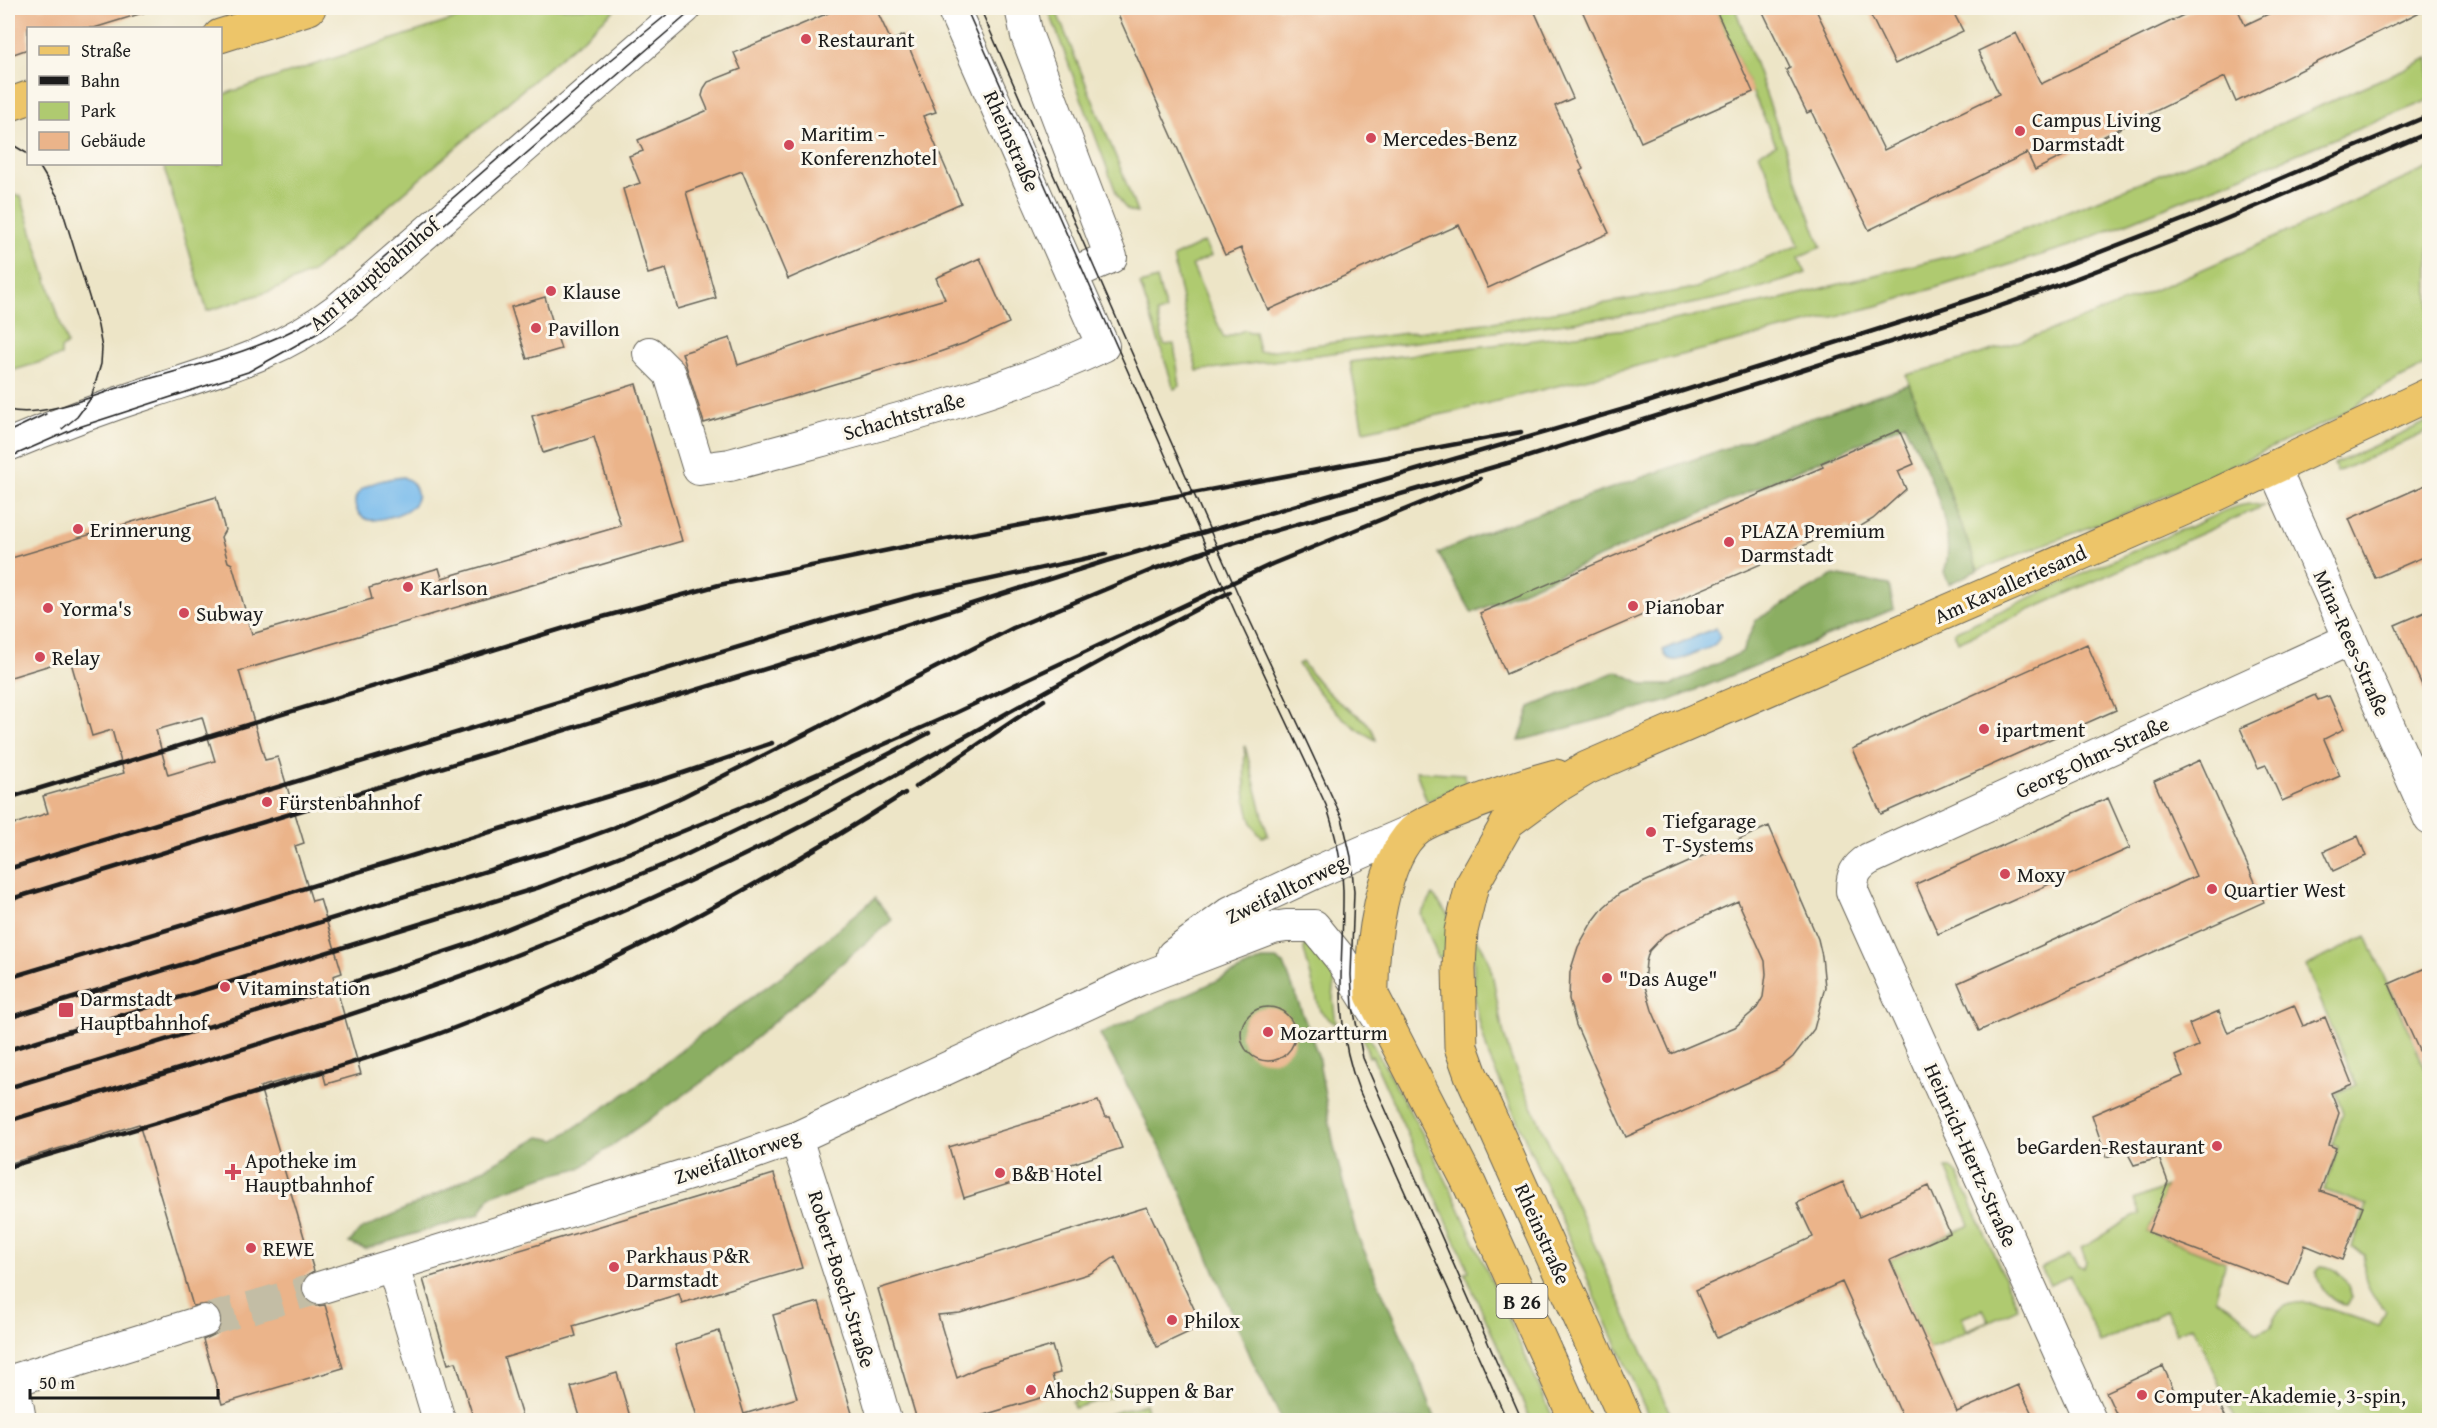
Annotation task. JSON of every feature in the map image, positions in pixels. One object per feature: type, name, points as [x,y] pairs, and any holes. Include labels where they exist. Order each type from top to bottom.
[{"type":"main road","points":[[222,35],[309,8]]},
{"type":"main road","points":[[8,105],[27,98]]},
{"type":"main road","name":"Am Kavalleriesand","points":[[1408,1062],[1372,995],[1373,949],[1389,876],[1404,844],[1418,828],[1440,817],[1508,791],[1587,768],[2274,468],[2430,394]]},
{"type":"main road","name":"Am Kavalleriesand","points":[[1461,1047],[1459,988],[1461,932],[1472,885],[1508,822],[1557,786],[1587,768]]},
{"type":"main road","name":"Rheinstraße","points":[[1461,1047],[1626,1420]]},
{"type":"main road","name":"B 26","points":[[1408,1062],[1468,1181],[1576,1420]]},
{"type":"street","name":"Am Hauptbahnhof","points":[[8,445],[77,417],[245,361],[288,342],[311,328],[338,309],[685,8]]},
{"type":"street","name":"Rheinstraße","points":[[953,8],[1103,346]]},
{"type":"street","points":[[1024,22],[1111,257],[1071,274]]},
{"type":"street","name":"Schachtstraße","points":[[649,353],[670,374],[699,469],[730,465],[964,399],[1041,374],[1103,346]]},
{"type":"street","name":"Mina-Rees-Straße","points":[[2274,468],[2430,819]]},
{"type":"street","name":"Georg-Ohm-Straße","points":[[1852,891],[1852,876],[1860,865],[1869,860],[2350,639]]},
{"type":"street","name":"Am Kavalleriesand","points":[[1378,845],[1418,828]]},
{"type":"street","name":"Zweifalltorweg","points":[[1138,980],[1232,912],[1378,845]]},
{"type":"street","name":"Heinrich-Hertz-Straße","points":[[1852,891],[2090,1420]]},
{"type":"street","name":"Zweifalltorweg","points":[[319,1288],[796,1138],[1138,980],[1273,928],[1314,926],[1321,932],[1408,1062]]},
{"type":"street","name":"Robert-Bosch-Straße","points":[[796,1138],[885,1420]]},
{"type":"street","points":[[393,1266],[439,1420]]},
{"type":"street","points":[[20,1420],[10,1381],[204,1321]]},
{"type":"green space","points":[[489,8],[617,8],[312,272],[274,290],[207,311],[163,165],[222,165],[222,95]]},
{"type":"green space","points":[[1048,8],[1055,8],[1137,213],[1127,209],[1117,195]]},
{"type":"green space","points":[[1715,8],[1735,8],[1821,247],[1798,257],[1806,273],[1738,294],[1668,308],[1197,371],[1173,257],[1204,242],[1211,256],[1192,265],[1224,338],[1245,330],[1255,332],[1259,352],[1493,322],[1696,288],[1799,245],[1759,153],[1776,145]]},
{"type":"green space","points":[[2429,58],[2429,100],[2070,246],[1877,306],[1453,412],[1363,431],[1350,362],[1627,329],[1777,300],[1973,250],[2207,156]]},
{"type":"green space","points":[[2429,168],[2429,364],[2389,384],[2338,417],[2186,487],[2121,515],[1978,570],[1906,375],[1973,356],[2106,310],[2237,255]]},
{"type":"green space","points":[[8,190],[16,196],[21,196],[67,344],[61,349],[61,356],[8,372]]},
{"type":"green space","points":[[1157,279],[1166,311],[1157,313],[1164,345],[1174,344],[1180,386],[1174,389],[1140,284]]},
{"type":"green space","points":[[1909,384],[1978,570],[1949,584],[1944,572],[1947,536],[1943,517],[1929,476],[1904,424],[1472,613],[1438,553],[1486,532]]},
{"type":"green space","points":[[2429,421],[2429,431],[2337,472],[2334,464]]},
{"type":"green space","points":[[2252,504],[2263,506],[1958,642],[1954,632],[2224,511]]},
{"type":"green space","points":[[1834,575],[1889,585],[1894,609],[1669,701],[1519,741],[1530,707],[1617,671],[1645,685],[1672,685],[1742,652],[1756,620]]},
{"type":"green space","points":[[1302,662],[1334,698],[1369,725],[1376,740],[1352,725],[1332,707],[1298,664]]},
{"type":"green space","points":[[1245,746],[1268,836],[1262,837],[1255,830],[1251,820],[1246,794]]},
{"type":"green space","points":[[1416,771],[1464,774],[1466,783],[1427,802]]},
{"type":"green space","points":[[1433,895],[1450,918],[1447,955],[1438,958],[1421,914]]},
{"type":"green space","points":[[875,898],[892,920],[712,1075],[580,1168],[546,1176],[490,1196],[479,1214],[365,1249],[349,1243],[360,1230],[446,1190],[540,1137],[556,1140],[635,1087],[699,1036],[791,969]]},
{"type":"green space","points":[[1473,935],[1486,954],[1490,965],[1503,1029],[1515,1068],[1673,1420],[1650,1420],[1489,1057],[1474,994]]},
{"type":"green space","points":[[2366,936],[2429,1077],[2429,1420],[2235,1420],[2193,1326],[2176,1333],[2166,1311],[2100,1343],[2070,1276],[2050,1285],[2041,1268],[2069,1255],[2078,1266],[2084,1267],[2086,1261],[2081,1248],[2140,1214],[2134,1200],[2166,1187],[2148,1232],[2225,1262],[2215,1299],[2238,1313],[2257,1333],[2271,1327],[2280,1309],[2298,1303],[2312,1303],[2379,1326],[2386,1310],[2370,1292],[2367,1285],[2364,1270],[2365,1254],[2352,1248],[2366,1205],[2324,1190],[2338,1147],[2332,1144],[2343,1113],[2336,1093],[2356,1085],[2306,966]]},
{"type":"green space","points":[[1305,944],[1315,948],[1335,977],[1333,999],[1336,1025],[1320,1011],[1304,950]]},
{"type":"green space","points":[[1262,960],[1276,960],[1284,964],[1318,1055],[1334,1147],[1356,1232],[1436,1420],[1282,1420],[1251,1358],[1170,1166],[1100,1034]]},
{"type":"green space","points":[[1364,1029],[1451,1190],[1554,1420],[1531,1420],[1465,1273],[1469,1271],[1372,1056],[1369,1057],[1361,1030]]},
{"type":"green space","points":[[1946,1168],[1958,1174],[2018,1308],[1929,1349],[1890,1260],[1970,1225]],"holes":[[[1983,1309],[1989,1321],[1967,1330],[1962,1318]]]},
{"type":"green space","points":[[2321,1266],[2333,1269],[2342,1276],[2352,1298],[2348,1305],[2332,1299],[2323,1290],[2316,1273]]},
{"type":"green space","points":[[1135,1383],[1138,1389],[1074,1408],[1072,1402]]},
{"type":"green space","points":[[1145,1404],[1148,1414],[1125,1420],[1089,1420]]},
{"type":"water","points":[[403,477],[413,483],[416,489],[417,496],[411,508],[396,515],[374,520],[360,515],[355,506],[359,492],[373,483]]},
{"type":"water","points":[[1716,628],[1720,637],[1709,648],[1676,660],[1665,655],[1663,650]]},
{"type":"water","points":[[344,1411],[346,1420],[314,1420]]},
{"type":"building","points":[[8,8],[146,8],[146,12],[97,27],[27,27],[27,49],[8,56]]},
{"type":"building","name":"Maritim - Konferenzhotel","points":[[840,8],[866,8],[878,13],[891,41],[904,35],[936,112],[923,116],[961,203],[788,279],[742,171],[686,192],[716,298],[678,309],[666,269],[648,274],[623,189],[640,183],[629,156],[643,151],[638,140],[708,110],[702,96],[708,82],[741,69],[734,53]]},
{"type":"building","name":"Mercedes-Benz","points":[[1115,8],[1533,8],[1573,98],[1555,106],[1583,169],[1580,171],[1609,233],[1488,288],[1459,225],[1268,310],[1241,248],[1225,255]]},
{"type":"building","points":[[1581,8],[1715,8],[1753,92],[1641,142]]},
{"type":"building","name":"Campus Living Darmstadt","points":[[1761,8],[1815,8],[1884,150],[1999,94],[1978,51],[2016,33],[2041,84],[2198,8],[2237,8],[2245,25],[2281,8],[2428,8],[2236,102],[2225,77],[2035,170],[2027,153],[1869,230],[1811,111],[1807,113],[1786,70],[1790,68]]},
{"type":"building","points":[[1867,8],[1951,8],[1963,31],[1895,64]]},
{"type":"building","points":[[980,258],[1009,323],[965,343],[931,355],[704,423],[682,353],[730,338],[738,365],[844,329],[945,299],[936,278]]},
{"type":"building","name":"Pavillon","points":[[545,297],[561,349],[527,359],[511,307]]},
{"type":"building","points":[[636,384],[682,541],[239,671],[265,760],[278,757],[304,843],[295,846],[312,901],[320,899],[342,973],[333,976],[361,1074],[326,1084],[322,1069],[260,1087],[314,1271],[305,1276],[302,1293],[307,1302],[316,1306],[325,1305],[343,1368],[222,1404],[203,1340],[218,1333],[222,1324],[221,1316],[217,1308],[209,1304],[193,1306],[139,1124],[8,1164],[8,826],[48,813],[43,796],[124,773],[112,730],[92,736],[70,659],[8,678],[8,559],[216,497],[225,530],[221,537],[228,562],[232,564],[252,634],[372,599],[369,588],[439,568],[442,578],[621,526],[594,437],[543,453],[532,416]],"holes":[[[202,717],[215,761],[168,775],[156,730]]]},
{"type":"building","name":"PLAZA Premium Darmstadt","points":[[1899,430],[1914,464],[1898,471],[1906,489],[1873,519],[1851,532],[1849,526],[1506,674],[1480,613],[1823,467],[1821,463]]},
{"type":"building","points":[[2430,483],[2430,554],[2375,578],[2349,519]]},
{"type":"building","points":[[2430,610],[2430,703],[2395,625]]},
{"type":"building","name":"ipartment","points":[[2087,644],[2116,710],[1881,814],[1852,749]]},
{"type":"building","points":[[2315,695],[2318,700],[2329,696],[2344,729],[2324,739],[2340,776],[2282,801],[2266,765],[2258,768],[2240,728]]},
{"type":"building","name":"Quartier West","points":[[2200,760],[2264,902],[1979,1031],[1958,983],[2196,876],[2154,781]]},
{"type":"building","name":"Moxy","points":[[2108,798],[2130,848],[1938,934],[1916,884]]},
{"type":"building","name":"\"Das Auge\"","points":[[1769,826],[1818,939],[1825,987],[1814,1029],[1793,1057],[1778,1069],[1626,1137],[1576,1025],[1569,999],[1570,972],[1578,947],[1604,907],[1620,893]],"holes":[[[1738,901],[1765,961],[1763,997],[1757,1008],[1735,1027],[1671,1054],[1652,1010],[1644,983],[1649,951],[1664,935]]]},
{"type":"building","points":[[2358,836],[2366,856],[2333,871],[2324,851]]},
{"type":"building","points":[[2430,966],[2430,1075],[2389,984]]},
{"type":"building","name":"beGarden-Restaurant","points":[[2294,1005],[2303,1026],[2325,1017],[2352,1084],[2331,1093],[2339,1113],[2329,1145],[2336,1148],[2320,1191],[2363,1206],[2342,1260],[2305,1245],[2289,1285],[2148,1232],[2168,1182],[2159,1158],[2134,1165],[2126,1150],[2106,1157],[2092,1115],[2183,1076],[2175,1056],[2198,1046],[2189,1024],[2219,1011],[2228,1033]]},
{"type":"building","name":"Mozartturm","points":[[1268,1007],[1278,1009],[1287,1015],[1293,1024],[1295,1034],[1293,1044],[1287,1053],[1278,1059],[1268,1061],[1258,1059],[1249,1053],[1243,1044],[1241,1034],[1243,1024],[1249,1015],[1258,1009]]},
{"type":"building","name":"B&B Hotel","points":[[1098,1101],[1105,1117],[1110,1117],[1122,1148],[964,1198],[949,1147]]},
{"type":"building","name":"Parkhaus P&R Darmstadt","points":[[774,1174],[802,1268],[682,1303],[679,1294],[573,1326],[576,1336],[504,1358],[523,1420],[474,1420],[456,1362],[448,1364],[423,1279]]},
{"type":"building","points":[[1843,1182],[1859,1217],[1929,1186],[1950,1233],[1890,1260],[1957,1412],[2018,1385],[2035,1420],[1904,1420],[1842,1282],[1717,1338],[1696,1290],[1813,1237],[1797,1203]]},
{"type":"building","name":"Philox","points":[[1147,1207],[1202,1326],[1157,1347],[1115,1257],[1091,1273],[960,1313],[938,1315],[957,1378],[980,1367],[1052,1346],[1060,1373],[1052,1375],[1057,1393],[967,1420],[917,1420],[878,1289]]},
{"type":"building","points":[[819,1302],[854,1420],[698,1420],[675,1345],[719,1331],[744,1414],[797,1398],[773,1315]]},
{"type":"building","name":"Computer-Akademie, 3-spin,","points":[[2163,1366],[2177,1397],[2186,1393],[2191,1403],[2214,1393],[2227,1420],[2119,1420],[2106,1392]]},
{"type":"building","points":[[617,1373],[631,1420],[581,1420],[571,1387]]},
{"type":"tunnel","points":[[204,1321],[319,1288]]},
{"type":"tram line","points":[[8,410],[36,411],[66,405],[245,350],[292,331],[314,319],[611,60],[675,8]]},
{"type":"tram line","points":[[8,458],[76,428],[248,372],[318,333],[695,8]]},
{"type":"tram line","points":[[966,8],[1236,614],[1326,805],[1338,847],[1341,868],[1343,890],[1342,1014],[1350,1064],[1359,1090],[1507,1420]]},
{"type":"tram line","points":[[980,8],[1245,610],[1342,818],[1351,857],[1354,892],[1351,975],[1353,1007],[1363,1058],[1522,1420]]},
{"type":"tram line","points":[[8,142],[27,153]]},
{"type":"tram line","points":[[39,165],[59,199],[98,326],[102,348],[101,364],[91,398],[77,417],[62,429]]},
{"type":"tram line","points":[[8,432],[46,414]]},
{"type":"railway","points":[[8,900],[824,651],[1106,561],[1638,405],[1914,318],[2023,282],[2190,217],[2430,115]]},
{"type":"railway","points":[[8,1018],[548,852],[611,829],[682,797],[1013,628],[1154,569],[1215,548],[1511,462],[1963,319],[2140,254],[2430,132]]},
{"type":"railway","points":[[8,798],[581,623],[719,585],[913,545],[1521,432]]},
{"type":"railway","points":[[8,1050],[540,887],[644,847],[747,805],[955,713],[1272,564],[1480,479]]},
{"type":"railway","points":[[8,869],[831,619],[914,596],[1106,554]]},
{"type":"railway","points":[[8,1121],[244,1049],[400,998],[554,940],[630,908],[788,833],[1230,592]]},
{"type":"railway","points":[[915,787],[1044,700]]},
{"type":"railway","points":[[8,1088],[348,984],[472,943],[673,861],[814,793],[929,733]]},
{"type":"railway","points":[[8,978],[662,780],[772,743]]},
{"type":"railway","points":[[8,1167],[383,1053],[524,1000],[636,948],[691,919],[800,858],[905,793]]},
{"type":"place","name":"Restaurant","points":[[806,39]]},
{"type":"place","name":"Campus Living Darmstadt","points":[[2020,131]]},
{"type":"place","name":"Mercedes-Benz","points":[[1371,138]]},
{"type":"place","name":"Maritim - Konferenzhotel","points":[[789,145]]},
{"type":"place","name":"Klause","points":[[551,291]]},
{"type":"place","name":"Pavillon","points":[[536,328]]},
{"type":"place","name":"Erinnerung","points":[[78,529]]},
{"type":"place","name":"PLAZA Premium Darmstadt","points":[[1729,542]]},
{"type":"place","name":"Karlson","points":[[408,587]]},
{"type":"place","name":"Pianobar","points":[[1633,606]]},
{"type":"place","name":"Yorma's","points":[[48,608]]},
{"type":"place","name":"Subway","points":[[184,613]]},
{"type":"place","name":"Relay","points":[[40,657]]},
{"type":"place","name":"ipartment","points":[[1984,729]]},
{"type":"place","name":"Fürstenbahnhof","points":[[267,802]]},
{"type":"place","name":"Tiefgarage T-Systems","points":[[1651,832]]},
{"type":"place","name":"Moxy","points":[[2005,874]]},
{"type":"place","name":"Quartier West","points":[[2212,889]]},
{"type":"place","name":"\"Das Auge\"","points":[[1607,978]]},
{"type":"place","name":"Vitaminstation","points":[[225,987]]},
{"type":"place","name":"Darmstadt Hauptbahnhof","points":[[66,1010]]},
{"type":"place","name":"Mozartturm","points":[[1268,1032]]},
{"type":"place","name":"beGarden-Restaurant","points":[[2217,1146]]},
{"type":"place","name":"Apotheke im Hauptbahnhof","points":[[233,1172]]},
{"type":"place","name":"B&B Hotel","points":[[1000,1173]]},
{"type":"place","name":"REWE","points":[[251,1248]]},
{"type":"place","name":"Parkhaus P&R Darmstadt","points":[[614,1267]]},
{"type":"place","name":"Philox","points":[[1172,1320]]},
{"type":"place","name":"Ahoch2 Suppen & Bar","points":[[1031,1390]]},
{"type":"place","name":"Computer-Akademie, 3-spin,","points":[[2142,1395]]}]
